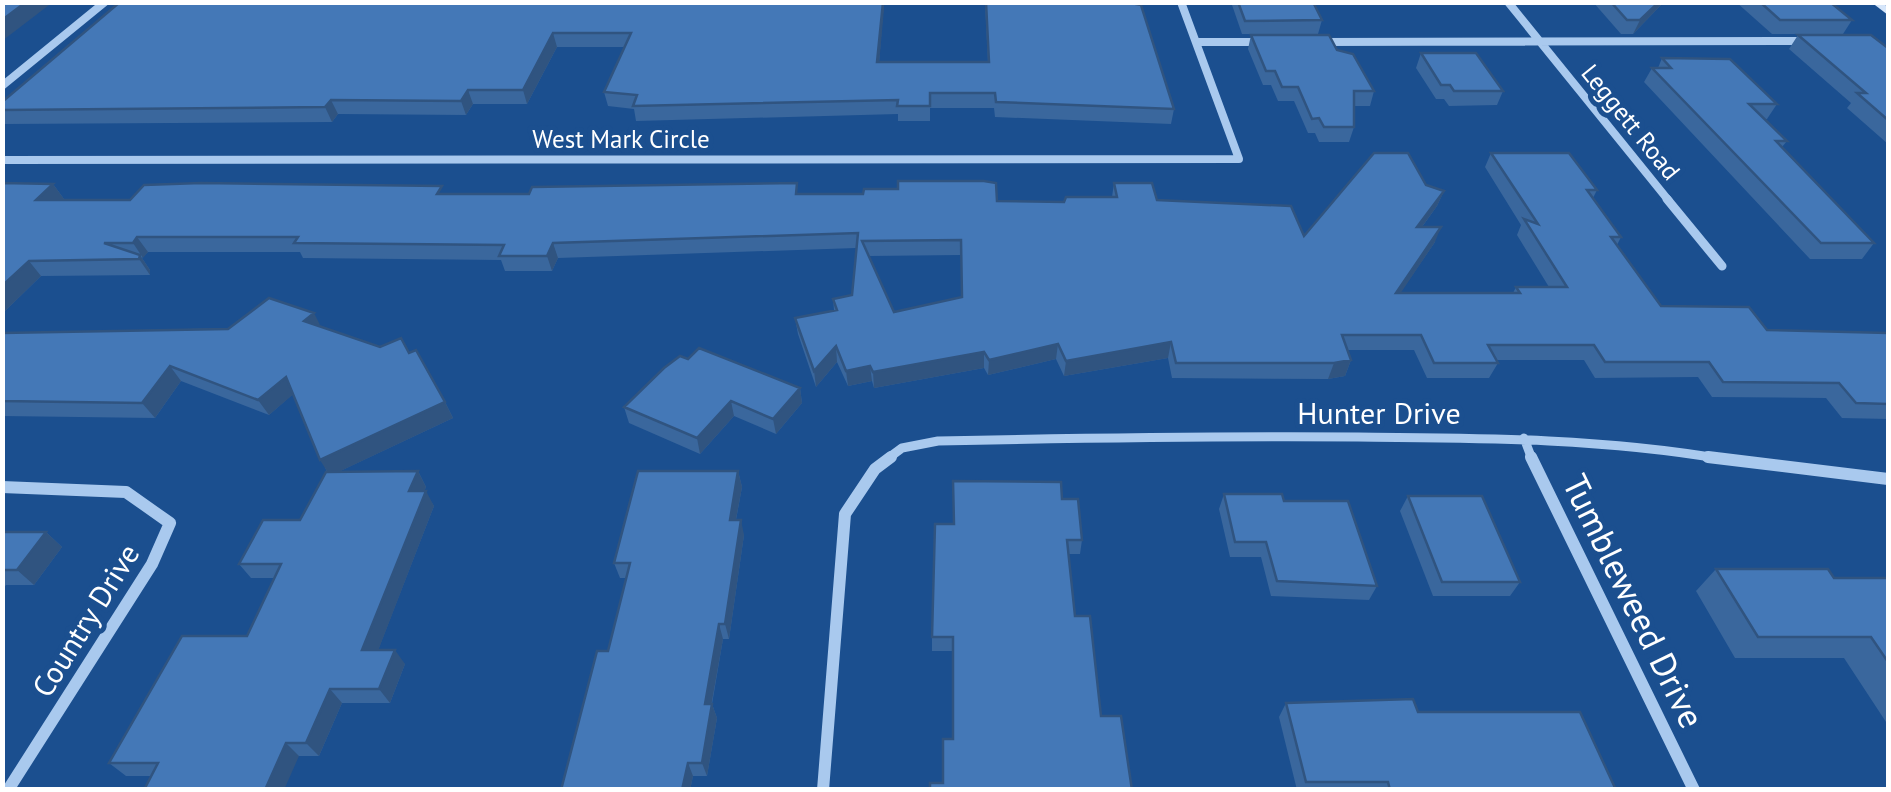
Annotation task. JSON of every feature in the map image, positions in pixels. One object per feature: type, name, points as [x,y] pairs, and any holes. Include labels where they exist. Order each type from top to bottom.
[{"type":"street","points":[[2,86],[104,2]]},
{"type":"street","points":[[1181,2],[1196,42],[1272,42]]},
{"type":"street","name":"Leggett Road","points":[[1508,2],[1722,266]]},
{"type":"street","points":[[1877,2],[1888,11]]},
{"type":"street","points":[[1310,42],[1829,41]]},
{"type":"street","name":"West Mark Circle","points":[[2,160],[1239,159],[1196,42]]},
{"type":"street","name":"Hunter Drive","points":[[823,790],[846,514],[875,469],[902,448],[938,441],[1165,436],[1524,438],[1650,448],[1749,464],[1888,479]]},
{"type":"street","name":"Tumbleweed Drive","points":[[1524,438],[1546,494],[1694,790]]},
{"type":"street","name":"Country Drive","points":[[2,487],[126,492],[170,524],[152,564],[8,790]]},
{"type":"building","points":[[2,2],[26,2],[2,20]]},
{"type":"building","points":[[120,2],[883,2],[877,62],[989,62],[986,2],[1126,2],[1141,5],[1174,109],[996,102],[995,93],[930,93],[930,106],[897,106],[898,100],[633,106],[637,95],[604,92],[631,33],[553,33],[523,90],[468,90],[461,101],[331,100],[325,107],[2,110],[2,102]]},
{"type":"building","points":[[1238,2],[1313,2],[1322,20],[1245,21]]},
{"type":"building","points":[[1611,2],[1659,2],[1640,20],[1627,20]]},
{"type":"building","points":[[1760,2],[1830,2],[1852,20],[1780,20]]},
{"type":"building","points":[[1251,35],[1329,35],[1337,50],[1353,54],[1374,91],[1354,91],[1354,127],[1324,127],[1319,118],[1312,119],[1298,87],[1282,87],[1275,71],[1266,71]]},
{"type":"building","points":[[1798,35],[1871,35],[1888,48],[1888,120],[1857,93],[1866,93]]},
{"type":"building","points":[[1421,53],[1476,53],[1503,91],[1454,91],[1450,85],[1441,85]]},
{"type":"building","points":[[1662,58],[1730,59],[1777,104],[1749,104],[1787,141],[1776,141],[1874,243],[1821,243],[1652,68],[1671,68]]},
{"type":"building","points":[[1374,153],[1408,153],[1426,185],[1444,191],[1417,227],[1441,227],[1396,293],[1520,293],[1516,287],[1567,287],[1524,219],[1538,224],[1491,153],[1569,153],[1597,190],[1587,190],[1621,237],[1611,237],[1661,306],[1749,307],[1767,330],[1888,333],[1888,404],[1856,403],[1839,383],[1723,382],[1709,362],[1605,362],[1594,345],[1488,345],[1498,363],[1434,363],[1421,335],[1342,335],[1351,360],[1334,363],[1176,363],[1171,342],[1066,361],[1058,344],[989,360],[984,352],[873,372],[870,366],[846,371],[836,346],[814,371],[795,318],[837,310],[833,299],[852,295],[858,233],[553,243],[547,256],[499,256],[504,245],[294,243],[298,237],[137,237],[133,243],[104,243],[140,255],[139,259],[29,261],[2,286],[2,183],[53,184],[36,200],[130,200],[144,185],[201,183],[442,186],[437,194],[529,194],[532,187],[797,183],[796,194],[863,194],[864,189],[898,189],[898,181],[984,181],[996,183],[997,201],[1064,202],[1066,197],[1117,197],[1114,183],[1152,183],[1157,200],[1291,206],[1304,236]],"holes":[[[961,240],[962,297],[894,312],[862,241]]]},
{"type":"building","points":[[269,298],[314,313],[304,321],[380,347],[401,338],[409,353],[416,350],[445,402],[320,460],[286,377],[258,400],[170,366],[142,403],[2,401],[2,333],[228,329]]},
{"type":"building","points":[[699,348],[800,388],[773,419],[731,401],[697,438],[624,407],[664,368],[680,356],[688,359]]},
{"type":"building","points":[[418,471],[409,491],[426,491],[362,650],[395,650],[379,689],[330,689],[306,743],[286,743],[265,790],[144,790],[158,763],[109,763],[182,636],[247,636],[281,564],[239,564],[263,520],[300,520],[326,472]]},
{"type":"building","points":[[638,471],[738,471],[730,520],[741,520],[725,624],[719,624],[705,704],[712,704],[702,763],[688,763],[682,790],[561,790],[597,651],[608,651],[630,563],[614,563]]},
{"type":"building","points":[[953,481],[1061,482],[1062,499],[1078,499],[1082,540],[1067,540],[1075,616],[1090,616],[1101,716],[1121,716],[1132,790],[930,790],[930,783],[943,783],[943,739],[953,739],[953,637],[932,637],[935,524],[954,524]]},
{"type":"building","points":[[1224,494],[1282,494],[1284,501],[1348,501],[1377,586],[1277,581],[1266,542],[1235,542]]},
{"type":"building","points":[[1408,496],[1482,496],[1520,582],[1442,582]]},
{"type":"building","points":[[2,532],[46,532],[17,570],[2,570]]},
{"type":"building","points":[[1716,569],[1828,569],[1834,578],[1888,578],[1888,662],[1871,637],[1758,637]]},
{"type":"building","points":[[1413,699],[1418,712],[1580,712],[1616,790],[1390,790],[1388,782],[1306,782],[1286,703]]}]
